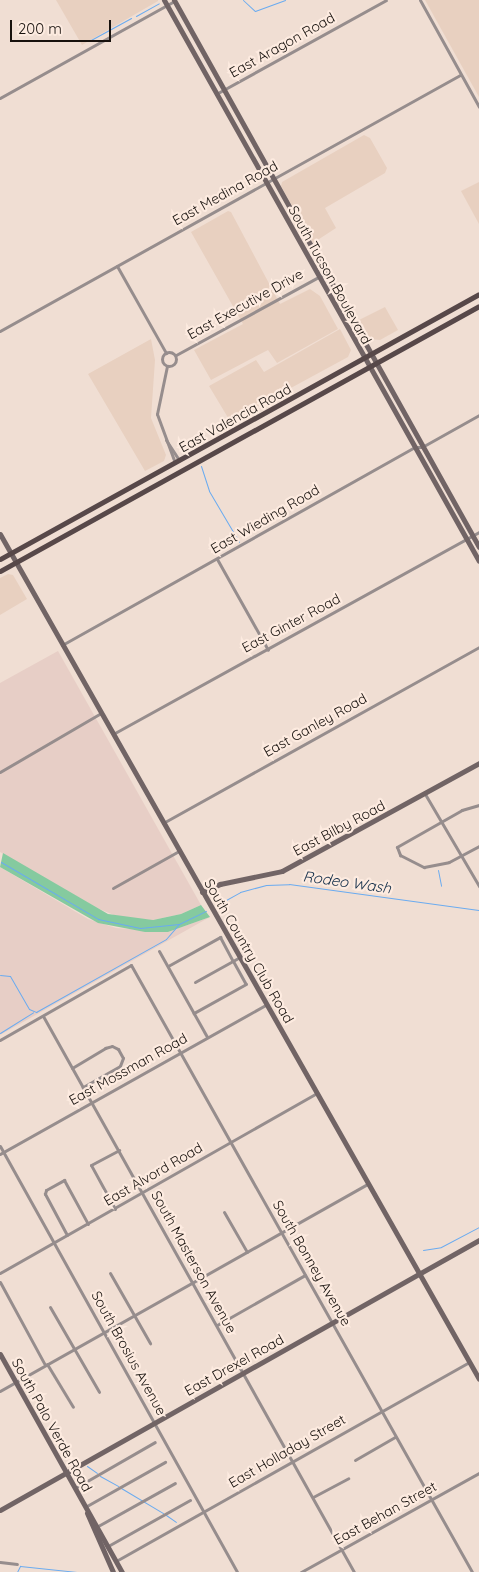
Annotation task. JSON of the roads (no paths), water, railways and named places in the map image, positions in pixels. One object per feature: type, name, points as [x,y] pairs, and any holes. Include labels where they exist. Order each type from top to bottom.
[{"type":"main road","name":"East Valencia Road","points":[[0,560],[479,294]]},
{"type":"main road","name":"East Valencia Road","points":[[0,571],[479,306]]},
{"type":"main road","points":[[453,309],[458,318]]},
{"type":"main road","points":[[274,409],[278,418]]},
{"type":"main road","points":[[178,462],[182,471]]},
{"type":"main road","points":[[100,504],[105,513]]},
{"type":"street","name":"South Tucson Boulevard","points":[[175,0],[479,547]]},
{"type":"street","points":[[0,98],[165,3],[175,0]]},
{"type":"street","name":"East Aragon Road","points":[[216,94],[386,0]]},
{"type":"street","points":[[420,0],[479,107]]},
{"type":"street","name":"South Tucson Boulevard","points":[[165,3],[368,367],[479,561]]},
{"type":"street","name":"East Medina Road","points":[[0,331],[460,74]]},
{"type":"street","points":[[117,266],[166,353],[176,355],[175,364],[167,366]]},
{"type":"street","name":"East Executive Drive","points":[[176,355],[326,273]]},
{"type":"street","points":[[166,353],[162,359],[167,366],[157,414],[165,440],[178,462]]},
{"type":"street","name":"East Wieding Road","points":[[62,645],[217,560],[415,447],[422,447],[479,415]]},
{"type":"street","name":"East Ginter Road","points":[[113,734],[479,532]]},
{"type":"street","name":"South Country Club Road","points":[[0,534],[479,1379]]},
{"type":"street","points":[[217,560],[268,650]]},
{"type":"street","name":"East Ganley Road","points":[[163,823],[479,647]]},
{"type":"street","points":[[0,772],[101,713]]},
{"type":"street","name":"East Bilby Road","points":[[202,892],[220,884],[282,871],[479,763]]},
{"type":"street","points":[[425,794],[479,886]]},
{"type":"street","points":[[479,805],[462,810],[440,821],[397,847],[400,855],[424,867],[449,862],[460,854],[479,846]]},
{"type":"street","points":[[113,888],[179,851]]},
{"type":"street","points":[[168,966],[220,937],[246,984],[194,1013]]},
{"type":"street","points":[[159,951],[207,1037]]},
{"type":"street","points":[[195,982],[240,957]]},
{"type":"street","name":"South Bonney Avenue","points":[[43,1016],[131,966],[471,1572]]},
{"type":"street","name":"East Mossman Road","points":[[2,1153],[267,1004]]},
{"type":"street","points":[[0,1040],[43,1016]]},
{"type":"street","name":"South Masterson Avenue","points":[[43,1016],[244,1372],[354,1572]]},
{"type":"street","points":[[72,1068],[105,1048],[112,1046],[118,1049],[123,1058],[120,1066],[83,1087]]},
{"type":"street","name":"East Alvord Road","points":[[0,1273],[116,1209],[318,1092]]},
{"type":"street","name":"South Brosius Avenue","points":[[0,1146],[2,1153],[105,1332],[237,1572]]},
{"type":"street","points":[[116,1209],[91,1166],[119,1150]]},
{"type":"street","points":[[68,1236],[45,1194],[46,1190],[64,1180],[88,1224]]},
{"type":"street","points":[[0,1391],[368,1184]]},
{"type":"street","points":[[224,1212],[247,1252]]},
{"type":"street","name":"East Drexel Road","points":[[0,1510],[479,1240]]},
{"type":"street","points":[[110,1272],[150,1343]]},
{"type":"street","points":[[217,1325],[305,1275]]},
{"type":"street","points":[[0,1282],[46,1365],[73,1407]]},
{"type":"street","points":[[50,1307],[99,1392]]},
{"type":"street","name":"South Palo Verde Road","points":[[0,1354],[85,1507],[113,1572]]},
{"type":"street","name":"East Holladay Street","points":[[116,1561],[470,1361]]},
{"type":"street","points":[[355,1460],[395,1437]]},
{"type":"street","points":[[75,1488],[155,1442]]},
{"type":"street","points":[[85,1507],[165,1462]]},
{"type":"street","name":"East Behan Street","points":[[301,1572],[479,1473]]},
{"type":"street","points":[[313,1497],[348,1478]]},
{"type":"street","points":[[98,1526],[175,1483]]},
{"type":"street","points":[[108,1546],[190,1500]]},
{"type":"street","name":"South Palo Verde Road","points":[[85,1507],[98,1526],[122,1572]]},
{"type":"street","points":[[0,1562],[17,1564]]},
{"type":"waterway","points":[[243,0],[255,11],[285,0]]},
{"type":"waterway","points":[[136,16],[159,3]]},
{"type":"waterway","points":[[89,41],[131,18]]},
{"type":"waterway","points":[[201,466],[209,491],[239,542]]},
{"type":"waterway","name":"Rodeo Wash","points":[[1,862],[98,919],[140,928],[179,924],[206,911]]},
{"type":"waterway","points":[[438,870],[441,886]]},
{"type":"waterway","name":"Rodeo Wash","points":[[217,905],[240,892],[266,885],[289,884],[479,910]]},
{"type":"waterway","points":[[0,975],[10,976],[29,1009],[36,1012],[166,939],[179,924]]},
{"type":"waterway","points":[[0,1033],[33,1012]]},
{"type":"waterway","points":[[423,1250],[441,1247],[479,1227]]},
{"type":"waterway","points":[[87,1466],[97,1473]]},
{"type":"waterway","points":[[100,1476],[118,1486]]},
{"type":"waterway","points":[[121,1488],[163,1513]]},
{"type":"waterway","points":[[166,1515],[176,1522]]},
{"type":"waterway","points":[[17,1572],[20,1566],[77,1572]]}]
